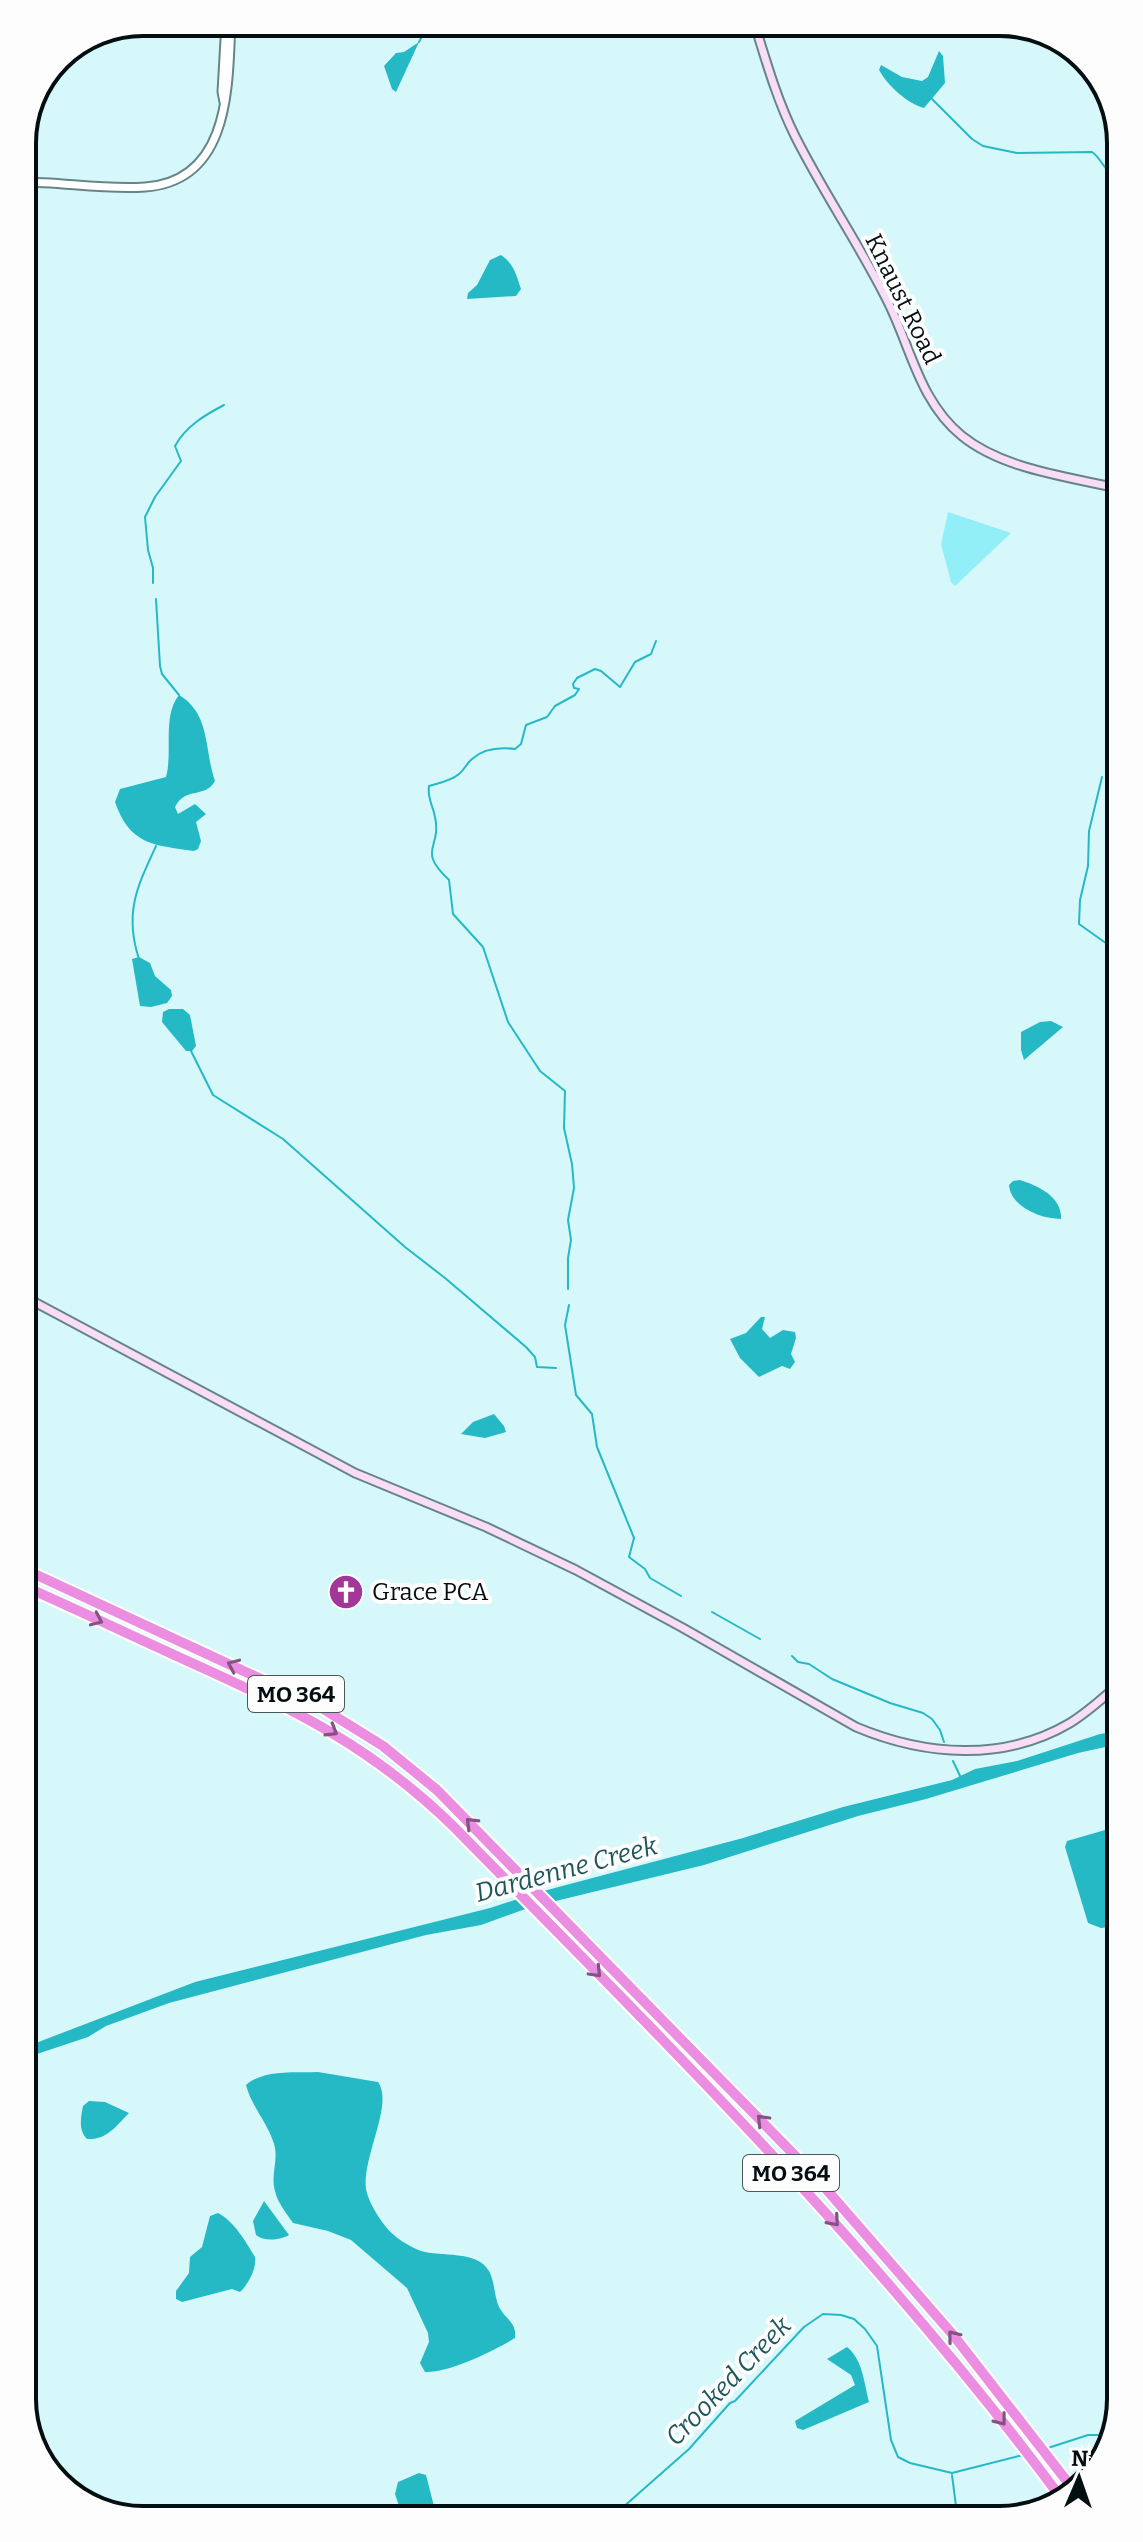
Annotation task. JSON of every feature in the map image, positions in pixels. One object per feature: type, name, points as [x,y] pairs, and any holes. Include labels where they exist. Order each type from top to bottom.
[{"type":"highway","name":"MO 364","points":[[36,1575],[278,1685],[347,1722],[431,1784],[559,1911],[821,2183],[926,2303],[1068,2482]]},
{"type":"highway","name":"MO 364","points":[[36,1592],[277,1702],[330,1730],[416,1792],[509,1883],[810,2194],[921,2321],[1055,2490]]},
{"type":"main road","name":"Knaust Road","points":[[758,36],[789,123],[888,302],[935,408],[962,436],[997,457],[1107,486]]},
{"type":"main road","points":[[36,1303],[355,1473],[486,1527],[576,1570],[856,1727],[888,1740],[941,1751],[968,1752],[1007,1746],[1068,1724],[1107,1693]]},
{"type":"street","points":[[36,183],[146,187],[173,180],[187,172],[210,150],[219,130],[225,104],[222,92],[228,36]]},
{"type":"shaded area","points":[[419,42],[396,92],[384,66],[396,53],[404,52]]},
{"type":"shaded area","points":[[939,51],[943,56],[945,83],[924,108],[898,93],[879,70],[881,65],[902,77],[922,81],[928,77]]},
{"type":"shaded area","points":[[501,255],[512,266],[518,279],[521,289],[516,296],[467,299],[490,260]]},
{"type":"shaded area","points":[[948,512],[1011,533],[955,586],[951,582],[941,544]]},
{"type":"shaded area","points":[[179,695],[197,712],[202,722],[215,781],[206,790],[184,797],[175,807],[178,814],[195,804],[206,814],[196,822],[201,841],[194,851],[155,844],[136,835],[121,816],[115,802],[120,789],[166,777],[169,724]]},
{"type":"shaded area","points":[[139,957],[150,963],[155,976],[171,990],[172,996],[167,1003],[140,1006],[132,959]]},
{"type":"shaded area","points":[[183,1009],[190,1015],[196,1046],[192,1051],[186,1051],[162,1022],[163,1012]]},
{"type":"shaded area","points":[[1051,1021],[1063,1027],[1024,1060],[1021,1032],[1040,1022]]},
{"type":"shaded area","points":[[1020,1180],[1042,1189],[1053,1199],[1058,1204],[1061,1219],[1045,1217],[1021,1206],[1009,1185]]},
{"type":"shaded area","points":[[761,1317],[765,1317],[762,1329],[770,1338],[783,1330],[795,1332],[796,1338],[791,1354],[795,1362],[790,1369],[782,1366],[759,1377],[740,1358],[730,1339],[746,1333]]},
{"type":"shaded area","points":[[494,1414],[506,1432],[485,1438],[461,1434],[473,1422]]},
{"type":"shaded area","points":[[1107,1733],[1107,1747],[858,1816],[704,1865],[531,1907],[481,1925],[426,1935],[169,2003],[106,2026],[88,2037],[36,2054],[36,2043],[195,1982],[490,1908],[843,1807],[952,1780],[975,1769],[1017,1761]]},
{"type":"shaded area","points":[[1107,1829],[1107,1927],[1088,1923],[1065,1847],[1067,1841]]},
{"type":"shaded area","points":[[318,2072],[378,2082],[382,2104],[366,2176],[366,2189],[374,2209],[389,2231],[411,2247],[429,2253],[467,2257],[483,2264],[491,2275],[499,2307],[514,2328],[515,2338],[458,2365],[425,2372],[420,2363],[429,2342],[428,2333],[407,2288],[351,2240],[293,2223],[275,2191],[276,2154],[273,2141],[246,2085],[271,2074]]},
{"type":"shaded area","points":[[89,2101],[105,2102],[129,2113],[105,2135],[87,2139],[82,2132],[81,2119],[83,2106]]},
{"type":"shaded area","points":[[264,2201],[289,2235],[272,2240],[256,2235],[253,2221]]},
{"type":"shaded area","points":[[218,2213],[234,2226],[255,2257],[251,2276],[240,2292],[232,2289],[182,2302],[176,2299],[176,2291],[189,2273],[190,2257],[202,2247],[210,2216]]},
{"type":"shaded area","points":[[847,2347],[860,2365],[869,2402],[803,2430],[797,2428],[795,2421],[855,2385],[851,2375],[827,2359]]},
{"type":"shaded area","points":[[419,2473],[426,2475],[434,2506],[399,2506],[395,2494],[398,2482]]},
{"type":"waterway","points":[[419,42],[422,36]]},
{"type":"waterway","points":[[932,99],[983,146],[1017,153],[1092,152],[1107,170]]},
{"type":"waterway","points":[[153,583],[145,517],[155,497],[181,461],[175,446],[179,439],[196,422],[224,405]]},
{"type":"waterway","points":[[156,599],[160,666],[162,674],[179,695]]},
{"type":"waterway","points":[[568,1289],[571,1240],[568,1220],[574,1188],[564,1128],[565,1091],[540,1071],[508,1022],[483,947],[453,914],[449,880],[439,870],[432,855],[436,828],[429,786],[456,776],[470,761],[487,750],[515,749],[521,744],[526,725],[547,717],[555,706],[575,695],[579,689],[574,688],[573,684],[577,678],[595,669],[620,687],[635,662],[651,654],[656,641]]},
{"type":"waterway","points":[[1102,777],[1089,831],[1088,866],[1080,900],[1079,924],[1107,944]]},
{"type":"waterway","points":[[139,959],[133,914],[138,888],[156,846]]},
{"type":"waterway","points":[[191,1051],[213,1095],[283,1139],[405,1247],[526,1347],[535,1357],[537,1367],[556,1368]]},
{"type":"waterway","points":[[569,1305],[565,1325],[576,1395],[592,1414],[597,1447],[634,1538],[629,1557],[645,1569],[650,1578],[681,1596]]},
{"type":"waterway","points":[[712,1612],[760,1639]]},
{"type":"waterway","points":[[792,1656],[832,1679],[923,1713],[940,1730],[944,1742]]},
{"type":"waterway","points":[[953,1761],[961,1778]]},
{"type":"waterway","name":"Crooked Creek","points":[[624,2506],[689,2449],[804,2327],[823,2314],[854,2319],[877,2346],[891,2440],[898,2457],[952,2473],[1023,2455]]},
{"type":"waterway","name":"Crooked Creek","points":[[1048,2448],[1088,2435],[1100,2435]]},
{"type":"waterway","points":[[952,2475],[956,2506]]},
{"type":"place","name":"Grace PCA","points":[[346,1592]]},
{"type":"water label","name":"Dardenne Creek","points":[[566,1869]]}]
